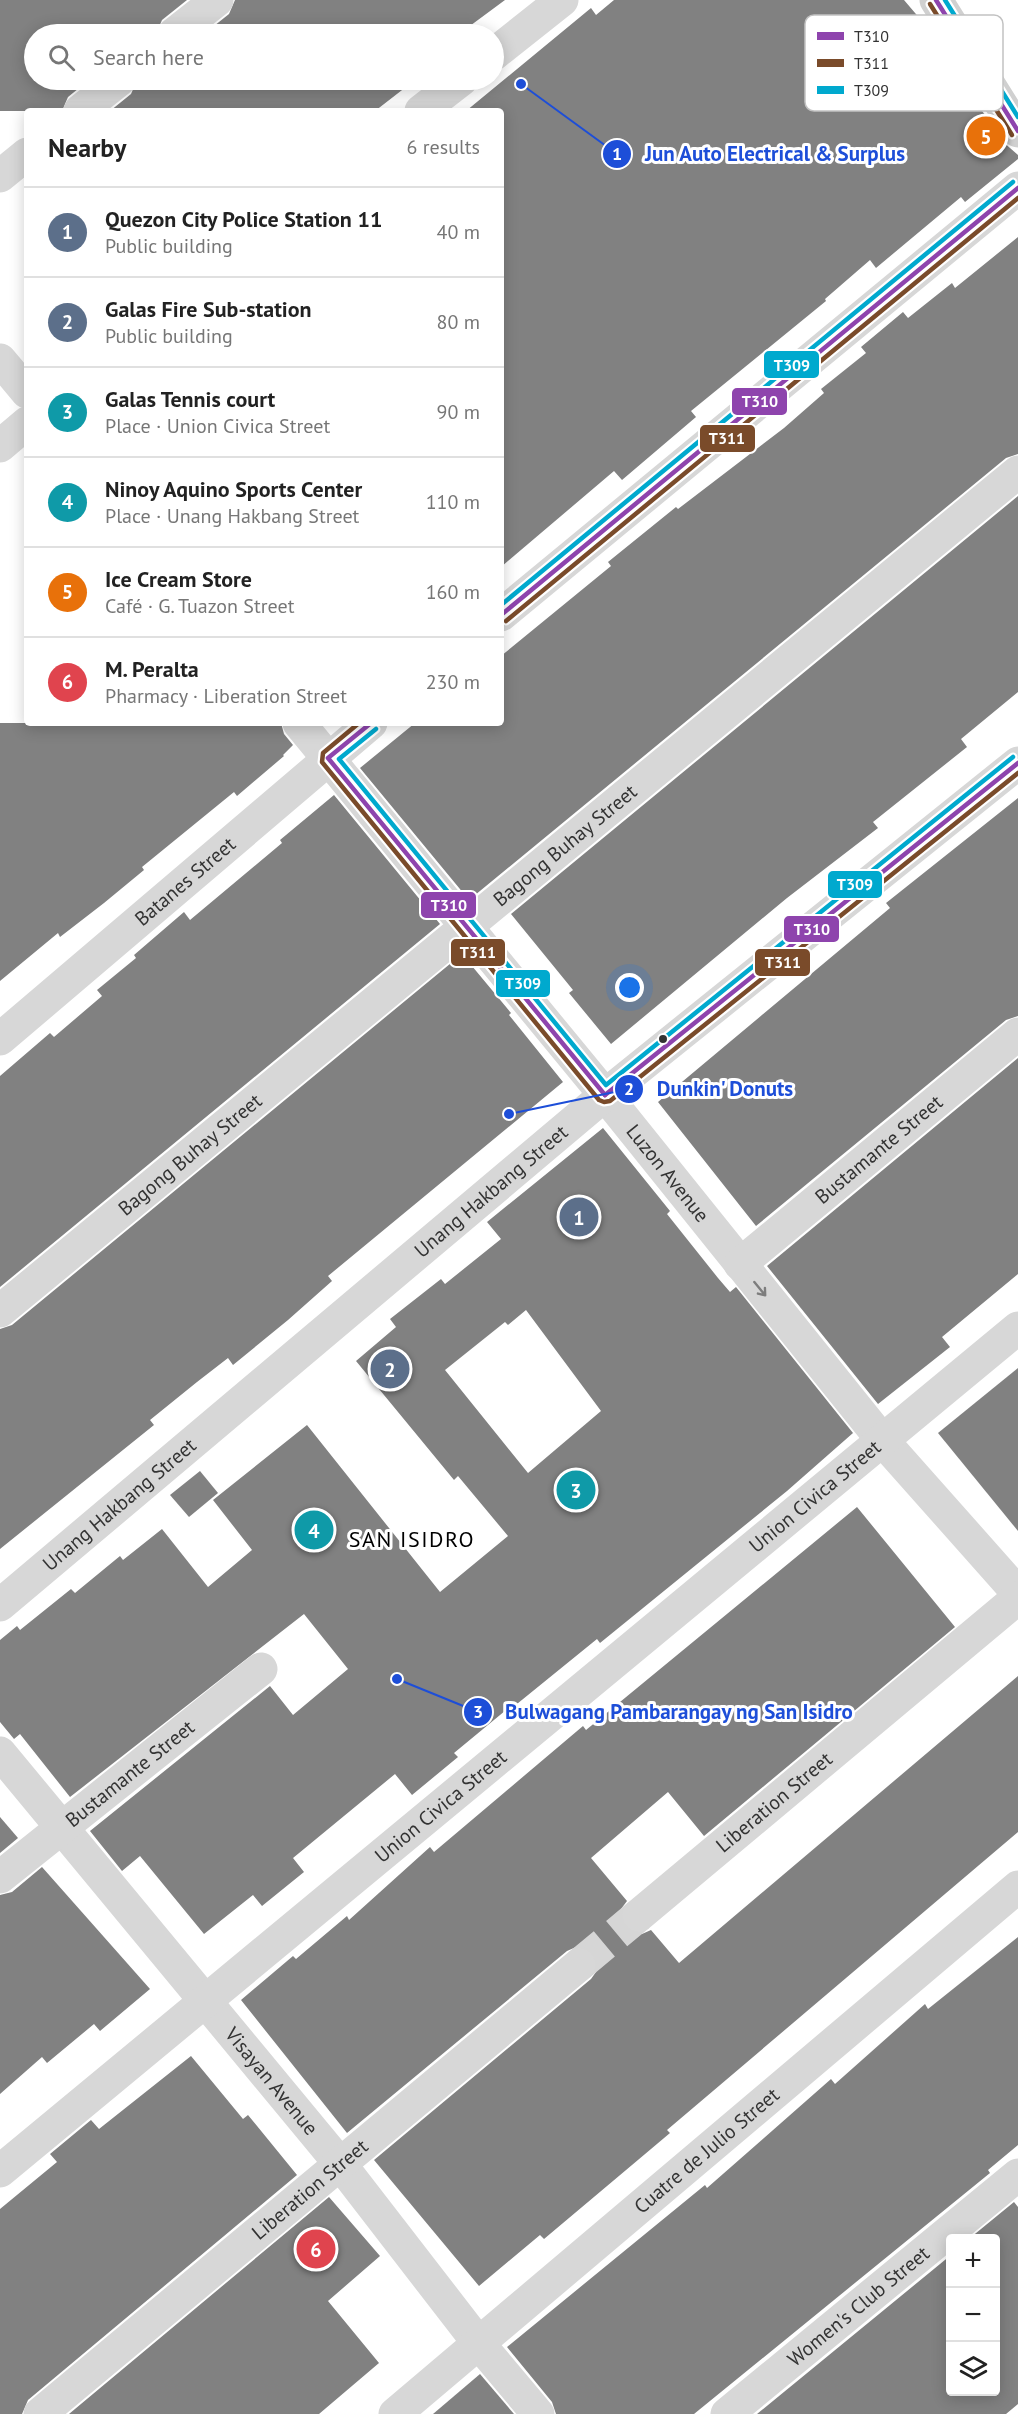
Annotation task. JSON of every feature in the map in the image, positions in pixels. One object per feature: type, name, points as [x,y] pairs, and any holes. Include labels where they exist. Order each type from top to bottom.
[{"type":"street","points":[[187,24],[217,0]]},
{"type":"street","points":[[504,46],[562,0]]},
{"type":"street","points":[[936,0],[946,15]]},
{"type":"street","points":[[84,108],[106,90]]},
{"type":"street","points":[[425,108],[448,90]]},
{"type":"street","points":[[1003,103],[1017,125]]},
{"type":"street","points":[[0,176],[24,156]]},
{"type":"street","points":[[504,613],[1018,188]]},
{"type":"street","points":[[0,360],[24,388]]},
{"type":"street","points":[[0,446],[24,426]]},
{"type":"street","name":"Bagong Buhay Street","points":[[0,1311],[1018,472]]},
{"type":"street","name":"Luzon Avenue","points":[[301,726],[605,1095],[883,1441],[1018,1593]]},
{"type":"street","name":"Batanes Street","points":[[0,1039],[367,726]]},
{"type":"street","name":"Unang Hakbang Street","points":[[0,1605],[605,1095],[1018,763]]},
{"type":"street","name":"Bustamante Street","points":[[740,1264],[1018,1034]]},
{"type":"street","name":"Union Civica Street","points":[[0,2171],[1018,1328]]},
{"type":"street","name":"Liberation Street","points":[[639,1916],[1018,1598]]},
{"type":"street","name":"Bustamante Street","points":[[0,1877],[61,1826],[261,1669]]},
{"type":"street","name":"Visayan Avenue","points":[[0,1753],[342,2164],[480,2345],[538,2414]]},
{"type":"street","name":"Cuatre de Julio Street","points":[[395,2414],[480,2345],[1018,1887]]},
{"type":"street","name":"Liberation Street","points":[[40,2414],[579,1965]]},
{"type":"street","name":"Women's Club Street","points":[[727,2414],[1018,2175]]},
{"type":"building","points":[[0,0],[187,0],[162,20],[160,24],[24,24],[24,90],[77,90],[68,97],[63,108],[24,108],[24,111],[0,111]]},
{"type":"building","points":[[235,0],[505,0],[473,24],[216,24],[229,14]]},
{"type":"building","points":[[614,0],[904,0],[917,15],[805,15],[805,111],[982,111],[1002,141],[1018,155],[1018,159],[965,202],[961,197],[876,268],[870,260],[825,299],[826,301],[691,411],[696,417],[622,480],[614,471],[504,564],[504,108],[470,108],[491,90],[504,90],[504,80],[591,8],[596,15]]},
{"type":"building","points":[[133,90],[402,90],[379,108],[114,108]]},
{"type":"building","points":[[1018,237],[1018,454],[1006,458],[469,900],[360,768],[411,726],[504,726],[504,654],[611,566],[608,562],[676,507],[678,509],[784,428],[824,393],[821,389],[866,353],[861,347],[903,312],[908,318],[952,283],[955,288]]},
{"type":"building","points":[[1018,496],[1018,692],[961,739],[967,747],[873,822],[878,828],[787,898],[611,1044],[569,993],[573,990],[511,914]]},
{"type":"building","points":[[0,723],[24,723],[24,726],[282,726],[284,734],[293,745],[284,756],[237,796],[234,792],[142,867],[144,870],[104,903],[60,937],[58,933],[0,981]]},
{"type":"building","points":[[334,795],[440,924],[0,1287],[0,1076],[50,1033],[54,1037],[102,996],[97,990],[136,958],[134,955],[184,912],[190,920],[282,843],[280,840]]},
{"type":"building","points":[[1018,798],[1018,1016],[1006,1020],[756,1226],[658,1102],[890,908],[886,903]]},
{"type":"building","points":[[462,954],[511,1013],[509,1015],[563,1082],[328,1276],[332,1281],[288,1320],[233,1365],[228,1358],[197,1382],[150,1420],[154,1425],[0,1549],[0,1329],[12,1325]]},
{"type":"building","points":[[1018,1058],[1018,1274],[942,1337],[950,1347],[878,1404],[767,1266]]},
{"type":"building","points":[[603,1128],[670,1211],[667,1214],[718,1278],[730,1292],[736,1287],[853,1433],[787,1491],[600,1643],[597,1639],[512,1708],[511,1706],[454,1753],[458,1757],[412,1795],[395,1774],[293,1858],[304,1872],[262,1906],[253,1895],[204,1934],[140,1856],[122,1871],[90,1831],[270,1686],[293,1715],[348,1669],[304,1614],[70,1797],[20,1734],[14,1739],[0,1722],[0,1640],[17,1626],[20,1630],[71,1589],[75,1593],[120,1556],[123,1560],[162,1529],[208,1587],[252,1550],[213,1500],[307,1425],[440,1592],[508,1536],[458,1476],[454,1480],[356,1361],[396,1327],[390,1319],[441,1279],[445,1284],[501,1239],[487,1222]],"holes":[[[526,1310],[601,1411],[528,1473],[445,1370],[505,1322],[508,1325]]]},
{"type":"building","points":[[1018,1368],[1018,1531],[938,1433]]},
{"type":"building","points":[[200,1471],[218,1493],[189,1517],[170,1495]]},
{"type":"building","points":[[857,1507],[955,1627],[704,1836],[668,1792],[591,1858],[627,1901],[621,1909],[624,1927],[633,1933],[642,1934],[651,1930],[679,1963],[1018,1676],[1018,1832],[667,2130],[670,2133],[544,2239],[540,2235],[479,2286],[374,2160],[591,1979],[596,1972],[597,1962],[593,1953],[585,1947],[576,1947],[567,1951],[347,2133],[241,2000],[293,1956],[296,1959],[347,1916],[349,1920],[430,1847],[434,1852],[583,1726],[586,1730]]},
{"type":"building","points":[[0,1817],[18,1838],[0,1853]]},
{"type":"building","points":[[42,1867],[150,1989],[100,2031],[94,2024],[47,2063],[42,2057],[0,2094],[0,1895],[12,1892]]},
{"type":"building","points":[[1018,1937],[1018,2145],[988,2170],[990,2173],[694,2414],[556,2414],[552,2402],[507,2347],[705,2185],[707,2188],[831,2079],[835,2084],[925,2004],[928,2009]]},
{"type":"building","points":[[191,2056],[243,2119],[248,2115],[297,2175],[28,2400],[22,2414],[0,2414],[0,2209],[57,2162],[50,2154],[91,2120],[99,2129]]},
{"type":"building","points":[[329,2197],[380,2256],[328,2301],[379,2363],[319,2414],[69,2414]]},
{"type":"building","points":[[1014,2202],[1018,2207],[1018,2404],[1006,2414],[757,2414],[946,2259],[946,2396],[1000,2396],[1000,2234],[975,2234]]},
{"type":"building","points":[[480,2374],[514,2414],[433,2414]]},
{"type":"tunnel","points":[[579,1965],[639,1915]]},
{"type":"transit line","name":"T310","points":[[936,0],[945,15]]},
{"type":"transit line","name":"T309","points":[[945,0],[954,15]]},
{"type":"transit line","name":"T311","points":[[930,4],[937,15]]},
{"type":"transit line","name":"T309","points":[[1003,93],[1018,117]]},
{"type":"transit line","name":"T310","points":[[1003,107],[1018,131]]},
{"type":"transit line","name":"T311","points":[[997,111],[1012,135]]},
{"type":"transit line","name":"T309","points":[[504,603],[1013,182]]},
{"type":"transit line","name":"T310","points":[[504,613],[1018,188]]},
{"type":"transit line","name":"T311","points":[[506,621],[1018,198]]},
{"type":"transit line","name":"T311","points":[[355,726],[323,753],[322,762],[599,1100],[604,1102],[610,1101],[1018,773]]},
{"type":"transit line","name":"T310","points":[[367,726],[328,758],[605,1095]]},
{"type":"transit line","name":"T309","points":[[376,729],[339,759],[606,1085],[1013,757]]},
{"type":"transit line","name":"T310","points":[[605,1095],[1018,763]]},
{"type":"place","name":"Jun Auto Electrical & Surplus","points":[[521,84]]},
{"type":"place","name":"Ice Cream Store","points":[[986,136]]},
{"type":"place","name":"Dunkin' Donuts","points":[[509,1114]]},
{"type":"place","name":"Quezon City Police Station 11","points":[[579,1217]]},
{"type":"place","name":"Galas Fire Sub-station","points":[[390,1369]]},
{"type":"place","name":"Galas Tennis court","points":[[576,1490]]},
{"type":"place","name":"Ninoy Aquino Sports Center","points":[[314,1530]]},
{"type":"place","name":"Bulwagang Pambarangay ng San Isidro","points":[[397,1679]]},
{"type":"place","name":"M. Peralta","points":[[316,2249]]},
{"type":"district","name":"SAN ISIDRO","points":[[412,1539]]}]
